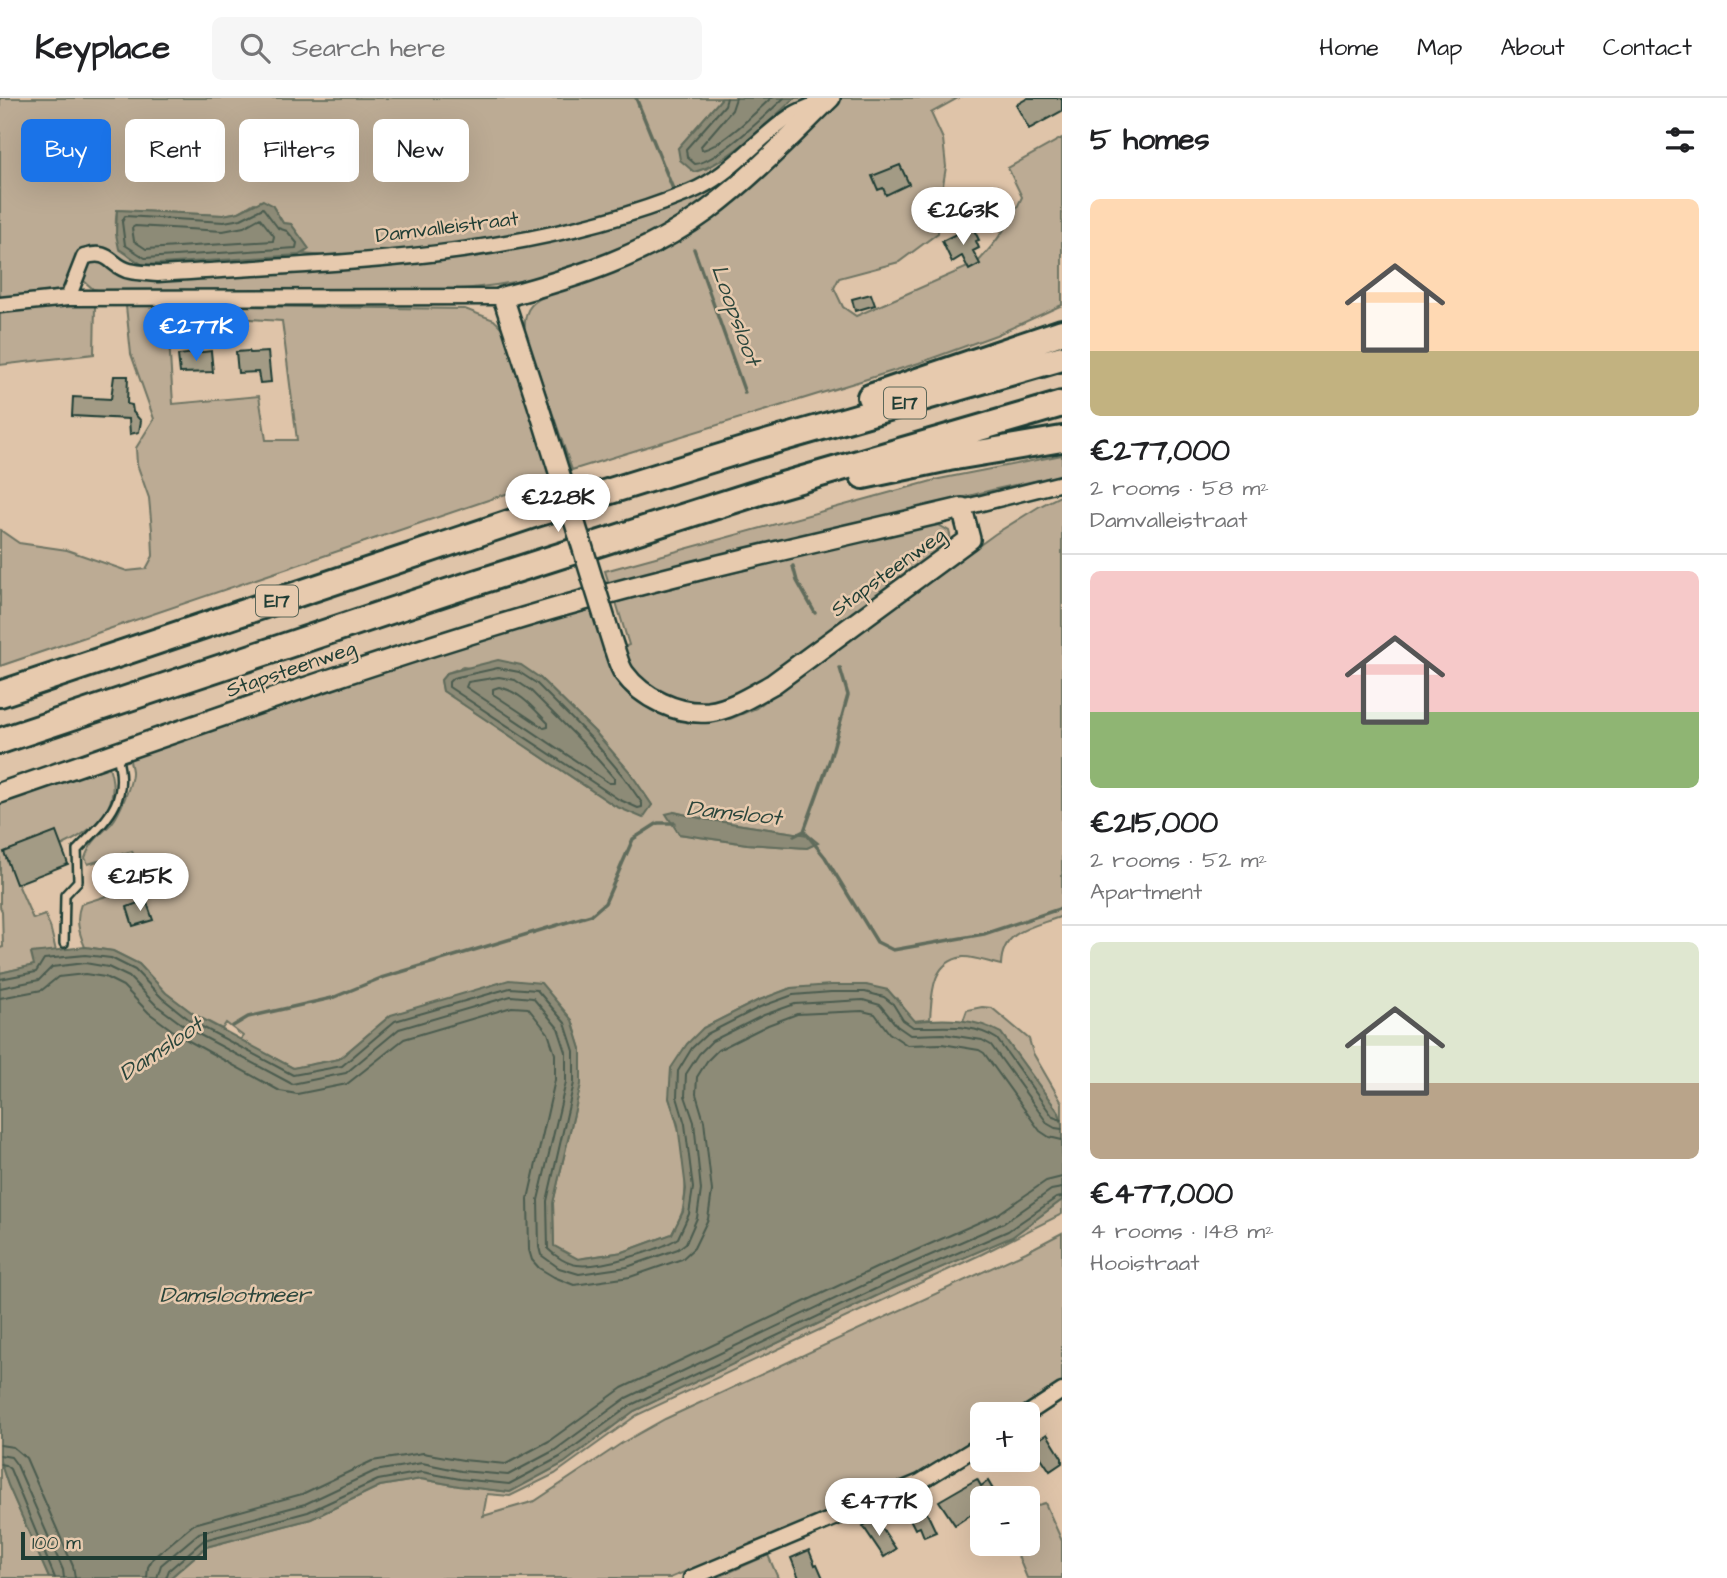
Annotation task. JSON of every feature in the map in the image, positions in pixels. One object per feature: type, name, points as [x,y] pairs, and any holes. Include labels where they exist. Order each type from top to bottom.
[{"type":"highway","points":[[877,395],[1062,316]]},
{"type":"highway","points":[[749,447],[800,418],[877,395],[1062,332]]},
{"type":"highway","name":"E17","points":[[0,694],[533,516],[749,447],[1062,358]]},
{"type":"highway","name":"E17","points":[[0,741],[453,590],[779,486],[1062,404]]},
{"type":"highway","points":[[779,486],[877,475],[949,458],[1062,439]]},
{"type":"street","name":"Damvalleistraat","points":[[0,305],[68,298],[503,296],[590,271],[663,238],[708,210],[762,164],[830,98]]},
{"type":"street","name":"Damvalleistraat","points":[[68,298],[84,257],[96,253],[109,257],[127,271],[158,274],[428,255],[567,232],[692,191],[730,167],[792,115],[830,98]]},
{"type":"street","name":"Stapsteenweg","points":[[0,793],[327,680],[546,611],[688,572],[962,508],[970,539],[773,684],[743,701],[709,712],[684,710],[658,702],[637,688],[622,671],[614,648],[539,408],[503,296]]},
{"type":"street","points":[[962,508],[1062,482]]},
{"type":"street","points":[[1040,1405],[1062,1391]]},
{"type":"street","points":[[691,1578],[920,1482],[970,1451]]},
{"type":"lane","points":[[64,943],[65,895],[78,881],[77,850],[108,818],[119,799],[122,775],[116,753]]},
{"type":"shaded area","points":[[0,98],[722,98],[678,148],[706,169],[730,154],[795,98],[814,98],[699,183],[596,220],[433,249],[336,257],[303,254],[309,249],[291,224],[283,223],[272,205],[254,203],[239,212],[223,215],[117,210],[119,241],[132,259],[139,263],[132,268],[106,250],[91,246],[78,255],[61,290],[0,298]]},
{"type":"shaded area","points":[[841,98],[958,98],[931,113],[943,139],[946,167],[938,233],[899,262],[839,278],[834,288],[843,307],[856,316],[977,263],[1002,232],[1022,197],[1008,168],[1062,138],[1062,305],[996,335],[919,363],[572,470],[525,333],[529,308],[540,299],[761,177]]},
{"type":"shaded area","points":[[794,117],[799,119],[720,190],[683,217],[612,252],[534,278],[480,287],[423,291],[98,290],[84,281],[86,263],[95,259],[115,270],[428,259],[693,194]]},
{"type":"shaded area","points":[[30,306],[95,306],[94,354],[0,365],[0,311]]},
{"type":"shaded area","points":[[126,306],[167,306],[173,404],[259,396],[266,440],[297,440],[282,321],[234,318],[232,306],[465,309],[494,320],[504,330],[515,359],[550,479],[0,666],[0,530],[19,543],[67,550],[127,571],[146,569],[153,556],[149,498],[137,464],[136,448],[154,419],[131,354]]},
{"type":"shaded area","points":[[1062,455],[1062,475],[996,489],[610,587],[605,571],[939,479]]},
{"type":"shaded area","points":[[1062,495],[1062,916],[1021,931],[1013,937],[1003,953],[1001,965],[963,957],[945,965],[935,980],[930,1019],[915,1021],[898,999],[866,985],[791,988],[757,1001],[703,1028],[669,1098],[681,1139],[685,1167],[683,1209],[672,1234],[623,1252],[577,1259],[554,1246],[553,1203],[581,1084],[581,1049],[572,1020],[391,1015],[339,1059],[293,1068],[240,1040],[243,1036],[226,1023],[222,1029],[195,1015],[166,993],[139,964],[113,951],[85,947],[78,926],[81,904],[144,884],[132,851],[88,864],[85,858],[93,843],[112,823],[122,805],[132,776],[130,754],[398,664],[592,607],[610,660],[694,721],[730,719],[756,708],[995,534]],"holes":[[[463,667],[540,678],[596,733],[629,771],[652,805],[615,806],[443,691],[441,680],[447,673]],[[674,812],[808,835],[817,843],[807,848],[747,844],[679,834],[673,823]]]},
{"type":"shaded area","points":[[937,524],[950,534],[951,540],[944,552],[744,692],[707,703],[680,701],[655,690],[644,681],[629,660],[624,647],[629,645],[616,602]]},
{"type":"shaded area","points":[[108,764],[112,779],[110,804],[96,824],[61,846],[55,833],[4,852],[33,919],[45,915],[56,951],[32,953],[35,965],[0,973],[0,948],[3,947],[0,907],[0,801]]},
{"type":"shaded area","points":[[992,1008],[1029,1039],[1033,1053],[1062,1103],[1062,1124],[1059,1113],[1001,1033],[963,1021],[967,1010]]},
{"type":"shaded area","points":[[1062,1200],[1062,1214],[637,1415],[555,1474],[510,1496],[487,1494],[483,1516],[535,1501],[622,1443],[665,1419],[1062,1233],[1062,1385],[1037,1402],[970,1402],[970,1446],[917,1478],[883,1493],[670,1578],[170,1578],[206,1547],[311,1519],[380,1486],[421,1479],[510,1492],[564,1463],[634,1411],[889,1290],[1012,1237]]},
{"type":"shaded area","points":[[0,1461],[8,1485],[49,1578],[0,1578]]},
{"type":"shaded area","points":[[1045,1503],[1062,1541],[1062,1578],[1027,1578],[1018,1556],[1040,1556],[1040,1504]]},
{"type":"shaded area","points":[[768,1555],[778,1578],[716,1578]]},
{"type":"water","points":[[722,98],[795,98],[734,151],[694,172],[680,160],[678,148]]},
{"type":"water","points":[[263,200],[272,205],[283,223],[291,224],[309,249],[299,255],[143,265],[119,249],[116,234],[117,210],[223,215],[239,212]]},
{"type":"water","points":[[498,660],[521,665],[540,678],[596,733],[629,771],[652,805],[643,818],[615,806],[443,691],[441,680],[447,673]]},
{"type":"water","points":[[674,812],[808,835],[818,843],[807,848],[747,844],[679,834],[666,814]]},
{"type":"water","name":"Damslootmeer","points":[[85,947],[113,951],[139,964],[166,993],[195,1015],[293,1068],[339,1059],[391,1015],[509,980],[541,983],[572,1020],[581,1049],[581,1084],[553,1203],[554,1246],[578,1259],[623,1252],[672,1234],[683,1212],[686,1189],[678,1125],[669,1098],[671,1068],[687,1044],[703,1028],[757,1001],[791,988],[866,985],[888,990],[915,1021],[960,1020],[981,1024],[1001,1033],[1059,1113],[1062,1124],[1062,1200],[1012,1237],[889,1290],[634,1411],[564,1463],[510,1492],[421,1479],[380,1486],[311,1519],[206,1547],[170,1578],[49,1578],[0,1461],[0,973],[34,965],[31,953]]},
{"type":"building","points":[[1028,98],[1062,98],[1062,111],[1029,129],[1016,105]]},
{"type":"building","points":[[900,165],[909,184],[886,195],[883,188],[878,190],[872,176]]},
{"type":"building","points":[[972,226],[979,240],[976,241],[979,248],[973,251],[980,264],[969,270],[962,256],[952,262],[942,241]]},
{"type":"building","points":[[871,294],[875,305],[855,311],[852,299]]},
{"type":"building","points":[[211,351],[213,372],[180,373],[178,355]]},
{"type":"building","points":[[236,352],[268,352],[271,382],[260,383],[258,372],[238,373]]},
{"type":"building","points":[[114,376],[128,376],[127,404],[132,405],[133,412],[141,421],[139,432],[130,434],[129,419],[72,416],[73,397],[111,399]]},
{"type":"building","points":[[56,832],[68,864],[16,884],[4,852]]},
{"type":"building","points":[[146,900],[153,920],[133,926],[127,907]]},
{"type":"building","points":[[1047,1434],[1062,1458],[1062,1463],[1050,1471],[1040,1456],[1040,1439]]},
{"type":"building","points":[[977,1479],[981,1486],[970,1486],[970,1515],[955,1525],[939,1501]]},
{"type":"building","points":[[926,1511],[936,1532],[924,1537],[920,1527],[915,1529],[910,1519]]},
{"type":"building","points":[[875,1518],[896,1549],[884,1557],[863,1526]]},
{"type":"building","points":[[809,1550],[823,1578],[799,1578],[791,1558]]},
{"type":"waterway","name":"Loopsloot","points":[[636,98],[673,189]]},
{"type":"waterway","name":"Loopsloot","points":[[694,249],[745,393]]},
{"type":"waterway","name":"Loopsloot","points":[[793,566],[797,581],[815,613]]},
{"type":"waterway","name":"Loopsloot","points":[[804,831],[830,759],[848,695],[840,668]]},
{"type":"waterway","name":"Damsloot","points":[[233,1026],[248,1017],[332,998],[381,978],[591,915],[605,903],[633,839],[658,823],[675,823]]},
{"type":"waterway","name":"Damsloot","points":[[794,836],[804,831],[825,857],[877,942],[893,950],[984,934],[1062,908]]}]
